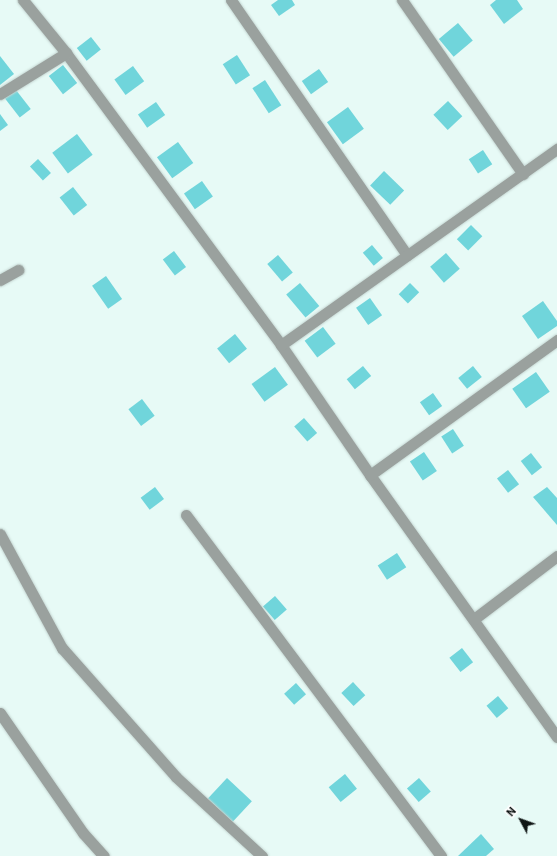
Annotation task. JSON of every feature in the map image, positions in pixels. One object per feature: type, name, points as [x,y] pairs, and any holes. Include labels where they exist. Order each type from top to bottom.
[{"type":"street","points":[[23,0],[66,53],[281,345],[370,475],[557,737]]},
{"type":"street","points":[[231,0],[407,255]]},
{"type":"street","points":[[402,0],[523,174]]},
{"type":"street","points":[[0,94],[66,53]]},
{"type":"street","points":[[281,345],[557,149]]},
{"type":"street","points":[[0,280],[18,270]]},
{"type":"street","points":[[370,475],[557,340]]},
{"type":"street","points":[[186,515],[441,856]]},
{"type":"street","points":[[0,534],[62,648],[176,777],[262,856]]},
{"type":"street","points":[[474,619],[557,556]]},
{"type":"street","points":[[0,713],[83,833],[104,856]]},
{"type":"building","points":[[278,0],[292,0],[295,5],[279,16],[271,5]]},
{"type":"building","points":[[496,0],[517,0],[523,9],[504,24],[490,5]]},
{"type":"building","points":[[458,23],[473,41],[454,57],[439,39]]},
{"type":"building","points":[[91,37],[101,50],[87,61],[77,48]]},
{"type":"building","points":[[237,55],[250,75],[236,84],[223,64]]},
{"type":"building","points":[[0,56],[14,74],[0,85]]},
{"type":"building","points":[[63,65],[77,83],[63,94],[49,76]]},
{"type":"building","points":[[133,66],[144,81],[126,95],[114,80]]},
{"type":"building","points":[[319,69],[328,82],[311,94],[302,81]]},
{"type":"building","points":[[265,80],[281,105],[269,113],[252,88]]},
{"type":"building","points":[[16,90],[31,109],[20,118],[5,99]]},
{"type":"building","points":[[448,101],[462,116],[448,130],[433,115]]},
{"type":"building","points":[[156,102],[165,115],[147,128],[138,115]]},
{"type":"building","points":[[348,107],[364,129],[343,144],[327,122]]},
{"type":"building","points":[[0,114],[8,125],[0,131]]},
{"type":"building","points":[[77,134],[93,155],[68,173],[52,153]]},
{"type":"building","points":[[178,142],[193,163],[172,178],[157,157]]},
{"type":"building","points":[[483,150],[492,164],[478,174],[469,159]]},
{"type":"building","points":[[38,159],[51,173],[43,180],[30,167]]},
{"type":"building","points":[[384,171],[404,190],[390,205],[370,185]]},
{"type":"building","points":[[202,181],[213,197],[195,209],[184,194]]},
{"type":"building","points":[[73,187],[87,205],[74,216],[60,197]]},
{"type":"building","points":[[471,225],[482,236],[468,250],[457,239]]},
{"type":"building","points":[[372,245],[383,258],[374,266],[363,253]]},
{"type":"building","points":[[174,251],[186,267],[175,275],[163,259]]},
{"type":"building","points":[[446,253],[460,269],[444,283],[430,267]]},
{"type":"building","points":[[278,255],[293,273],[282,282],[267,264]]},
{"type":"building","points":[[106,276],[122,299],[108,309],[92,286]]},
{"type":"building","points":[[300,283],[319,306],[305,318],[286,295]]},
{"type":"building","points":[[410,283],[419,292],[408,304],[399,294]]},
{"type":"building","points":[[370,298],[382,315],[368,325],[356,308]]},
{"type":"building","points":[[543,301],[557,321],[557,326],[538,339],[522,316]]},
{"type":"building","points":[[323,327],[336,344],[317,358],[305,341]]},
{"type":"building","points":[[235,334],[247,349],[229,363],[217,348]]},
{"type":"building","points":[[363,366],[371,376],[355,389],[347,379]]},
{"type":"building","points":[[473,366],[482,377],[467,389],[458,378]]},
{"type":"building","points":[[275,367],[288,385],[264,402],[252,384]]},
{"type":"building","points":[[536,372],[550,392],[526,408],[512,389]]},
{"type":"building","points":[[433,393],[442,406],[429,415],[420,402]]},
{"type":"building","points":[[142,399],[155,416],[141,426],[128,409]]},
{"type":"building","points":[[304,418],[317,433],[307,442],[294,427]]},
{"type":"building","points":[[453,429],[464,446],[452,453],[441,437]]},
{"type":"building","points":[[424,452],[437,471],[423,481],[410,462]]},
{"type":"building","points":[[531,453],[542,467],[532,475],[521,461]]},
{"type":"building","points":[[508,470],[519,484],[508,493],[497,479]]},
{"type":"building","points":[[155,487],[164,499],[150,510],[141,498]]},
{"type":"building","points":[[547,487],[557,498],[557,525],[533,497]]},
{"type":"building","points":[[397,553],[406,567],[387,580],[378,566]]},
{"type":"building","points":[[275,596],[287,610],[275,620],[263,606]]},
{"type":"building","points":[[462,648],[473,662],[460,672],[449,658]]},
{"type":"building","points":[[353,682],[365,695],[354,706],[341,693]]},
{"type":"building","points":[[296,683],[306,694],[294,705],[284,694]]},
{"type":"building","points":[[498,696],[508,708],[497,718],[487,706]]},
{"type":"building","points":[[345,774],[357,789],[341,802],[329,787]]},
{"type":"building","points":[[227,778],[252,801],[233,822],[208,798]]},
{"type":"building","points":[[419,778],[431,792],[419,802],[407,788]]},
{"type":"building","points":[[481,834],[494,849],[486,856],[458,856]]}]
